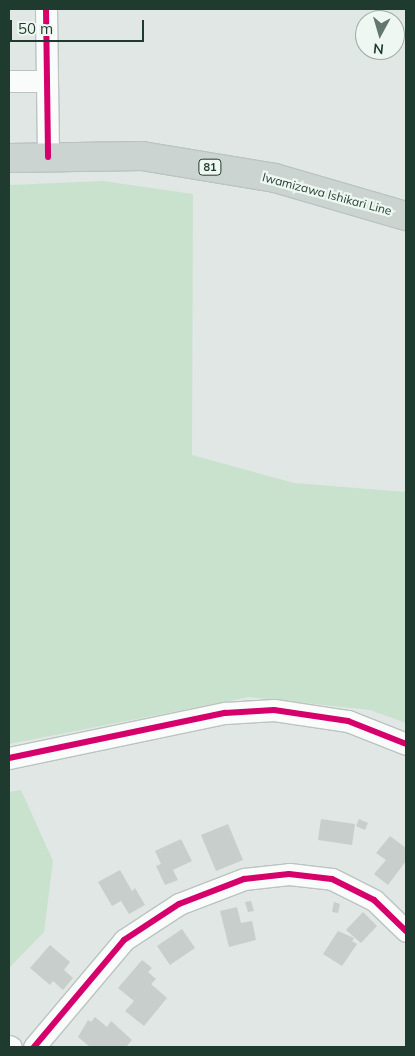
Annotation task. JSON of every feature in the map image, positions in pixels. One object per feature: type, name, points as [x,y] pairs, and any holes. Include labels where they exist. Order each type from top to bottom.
[{"type":"main road","name":"Iwamizawa Ishikari Line","points":[[9,158],[152,157],[275,178],[406,216]]},
{"type":"street","points":[[46,9],[48,157]]},
{"type":"street","points":[[9,81],[47,81]]},
{"type":"street","points":[[9,758],[225,713],[274,710],[348,721],[406,744]]},
{"type":"street","points":[[34,1047],[124,940],[179,904],[244,879],[289,874],[332,879],[374,900],[406,931]]},
{"type":"green space","points":[[103,181],[193,194],[192,455],[294,483],[406,492],[406,723],[370,710],[249,697],[9,744],[9,185]]},
{"type":"green space","points":[[21,790],[53,861],[44,932],[9,968],[9,792]]},
{"type":"building","points":[[321,819],[355,824],[352,845],[318,840]]},
{"type":"building","points":[[359,819],[368,823],[365,830],[356,826]]},
{"type":"building","points":[[228,824],[243,860],[216,871],[201,835]]},
{"type":"building","points":[[390,836],[406,848],[406,861],[388,885],[374,874],[386,860],[376,853]]},
{"type":"building","points":[[181,839],[192,861],[173,870],[178,880],[165,885],[156,866],[161,864],[155,851]]},
{"type":"building","points":[[120,870],[132,891],[135,888],[145,905],[129,914],[121,901],[112,906],[98,882]]},
{"type":"building","points":[[251,901],[254,911],[248,912],[245,902]]},
{"type":"building","points":[[334,902],[340,904],[338,913],[332,912]]},
{"type":"building","points":[[237,907],[241,923],[252,921],[256,940],[229,947],[220,911]]},
{"type":"building","points":[[363,912],[377,926],[361,943],[346,930]]},
{"type":"building","points":[[182,929],[195,948],[170,965],[157,946]]},
{"type":"building","points":[[338,931],[354,938],[352,941],[357,944],[342,966],[323,954]]},
{"type":"building","points":[[50,945],[70,962],[64,970],[73,978],[63,990],[53,981],[50,985],[30,968]]},
{"type":"building","points":[[142,960],[152,968],[148,972],[156,979],[151,984],[167,998],[144,1026],[125,1011],[134,1001],[118,988]]},
{"type":"building","points":[[95,1017],[107,1027],[111,1021],[132,1040],[126,1047],[90,1047],[78,1037],[88,1020],[91,1022]]},
{"type":"cycle path","points":[[46,9],[48,157]]},
{"type":"cycle path","points":[[9,758],[225,713],[274,710],[348,721],[406,744]]},
{"type":"cycle path","points":[[34,1047],[124,940],[179,904],[244,879],[289,874],[332,879],[374,900],[406,931]]}]
